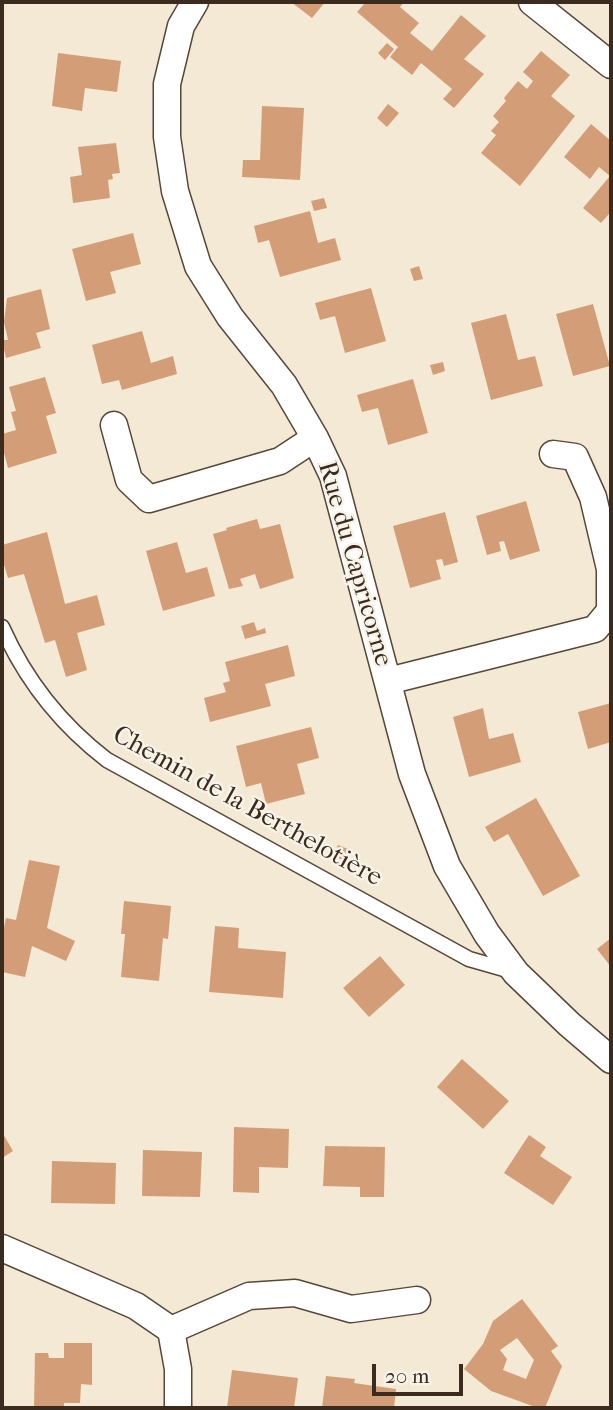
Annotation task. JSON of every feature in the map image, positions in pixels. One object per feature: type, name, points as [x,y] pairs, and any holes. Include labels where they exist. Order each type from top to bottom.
[{"type":"street","name":"Rue du Capricorne","points":[[195,2],[181,26],[167,84],[167,137],[176,191],[198,266],[230,317],[284,385],[315,438],[332,476],[412,774],[447,866],[487,934],[516,973],[611,1060]]},
{"type":"street","points":[[532,2],[611,65]]},
{"type":"street","points":[[114,425],[129,480],[149,499],[280,461],[315,438]]},
{"type":"street","points":[[388,681],[595,629],[610,611],[610,569],[593,497],[575,457],[553,454]]},
{"type":"street","points":[[2,1248],[136,1306],[171,1329],[178,1368],[178,1408]]},
{"type":"street","points":[[171,1329],[249,1296],[295,1293],[351,1309],[417,1300]]},
{"type":"lane","name":"Chemin de la Berthelotière","points":[[2,627],[14,655],[34,687],[75,734],[107,760],[469,959],[516,973]]},
{"type":"building","points":[[291,2],[325,2],[312,18]]},
{"type":"building","points":[[366,2],[404,2],[400,7],[419,23],[410,33],[432,51],[461,15],[486,36],[464,59],[484,74],[454,108],[443,99],[452,89],[421,63],[412,75],[390,57],[398,47],[357,12]]},
{"type":"building","points":[[387,43],[394,49],[385,60],[378,53]]},
{"type":"building","points":[[541,51],[570,75],[551,96],[575,116],[520,186],[481,153],[496,135],[491,131],[499,122],[493,116],[518,81],[527,89],[533,81],[523,72]]},
{"type":"building","points":[[58,53],[121,61],[117,92],[85,88],[82,111],[52,106]]},
{"type":"building","points":[[388,104],[399,113],[387,127],[377,118]]},
{"type":"building","points":[[262,106],[304,108],[300,180],[242,177],[243,160],[260,160]]},
{"type":"building","points":[[591,124],[611,141],[611,215],[601,223],[583,208],[610,176],[599,167],[590,179],[564,157]]},
{"type":"building","points":[[116,143],[120,173],[112,174],[113,179],[108,180],[110,198],[73,203],[70,177],[82,175],[78,147]]},
{"type":"building","points":[[324,198],[327,208],[314,211],[311,201]]},
{"type":"building","points":[[310,211],[318,243],[335,238],[341,260],[280,277],[269,240],[258,243],[254,226]]},
{"type":"building","points":[[133,233],[141,264],[110,272],[116,293],[86,301],[72,249]]},
{"type":"building","points":[[419,266],[423,279],[414,281],[410,269]]},
{"type":"building","points":[[371,288],[386,341],[345,353],[335,316],[320,320],[315,303]]},
{"type":"building","points":[[41,289],[50,329],[36,333],[41,348],[6,358],[2,340],[8,340],[4,322],[7,298]]},
{"type":"building","points":[[593,304],[610,366],[573,376],[556,314]]},
{"type":"building","points":[[506,314],[518,360],[535,356],[543,386],[491,400],[471,323]]},
{"type":"building","points":[[142,331],[151,363],[173,356],[177,374],[122,390],[119,380],[102,384],[92,345]]},
{"type":"building","points":[[443,362],[445,371],[433,375],[430,365]]},
{"type":"building","points":[[45,377],[56,413],[46,416],[57,453],[8,468],[2,434],[16,430],[11,412],[16,411],[9,387]]},
{"type":"building","points":[[413,379],[428,433],[388,445],[378,408],[362,412],[357,395]]},
{"type":"building","points":[[526,501],[540,551],[510,560],[504,541],[499,542],[501,551],[487,555],[476,516]]},
{"type":"building","points":[[445,512],[458,562],[444,566],[442,559],[436,560],[441,579],[410,588],[393,526]]},
{"type":"building","points":[[257,519],[260,529],[280,524],[294,578],[260,589],[255,574],[240,579],[243,586],[229,589],[213,534]]},
{"type":"building","points":[[47,532],[65,604],[97,595],[105,625],[77,633],[87,670],[66,677],[55,640],[45,643],[24,574],[8,578],[2,558],[2,545]]},
{"type":"building","points":[[177,542],[186,573],[207,567],[215,596],[163,611],[146,551]]},
{"type":"building","points":[[254,622],[257,631],[265,628],[266,633],[245,639],[241,626]]},
{"type":"building","points":[[288,645],[295,676],[265,684],[271,706],[210,722],[204,698],[226,692],[223,683],[230,681],[225,662]]},
{"type":"building","points":[[611,703],[611,742],[588,749],[578,712]]},
{"type":"building","points":[[483,708],[489,739],[513,733],[521,762],[469,777],[453,717]]},
{"type":"building","points":[[311,727],[319,758],[297,764],[305,794],[266,804],[261,783],[246,787],[236,746]]},
{"type":"building","points":[[536,798],[580,876],[543,896],[508,834],[494,842],[485,827]]},
{"type":"building","points":[[338,845],[348,849],[342,860],[333,855]]},
{"type":"building","points":[[29,860],[60,866],[47,928],[75,941],[66,961],[32,946],[25,977],[2,972],[2,936],[6,918],[16,920]]},
{"type":"building","points":[[124,901],[171,906],[168,939],[163,938],[159,981],[121,977],[125,934],[121,934]]},
{"type":"building","points":[[215,926],[239,928],[238,948],[286,952],[283,998],[209,992]]},
{"type":"building","points":[[611,938],[611,967],[597,949]]},
{"type":"building","points":[[380,956],[405,985],[369,1017],[343,988]]},
{"type":"building","points":[[462,1059],[509,1101],[483,1129],[437,1087]]},
{"type":"building","points":[[234,1127],[289,1129],[288,1168],[259,1167],[259,1193],[233,1192]]},
{"type":"building","points":[[2,1132],[13,1151],[2,1158]]},
{"type":"building","points":[[529,1135],[546,1147],[540,1156],[572,1177],[553,1205],[504,1173]]},
{"type":"building","points":[[325,1146],[385,1147],[384,1197],[360,1197],[360,1187],[323,1186]]},
{"type":"building","points":[[143,1150],[202,1152],[200,1197],[142,1196]]},
{"type":"building","points":[[52,1161],[116,1163],[115,1204],[51,1203]]},
{"type":"building","points":[[522,1299],[558,1346],[551,1351],[562,1366],[545,1408],[538,1408],[491,1391],[464,1369],[483,1344],[493,1321]],"holes":[[[517,1338],[534,1360],[526,1379],[503,1370],[507,1359],[500,1350]]]},
{"type":"building","points":[[64,1343],[92,1343],[92,1385],[81,1384],[80,1403],[64,1403],[64,1408],[34,1408],[35,1353],[48,1353],[49,1358],[64,1358]]},
{"type":"building","points":[[232,1370],[298,1378],[294,1408],[227,1408]]},
{"type":"building","points":[[326,1376],[355,1379],[354,1383],[396,1389],[394,1408],[322,1408]]}]
